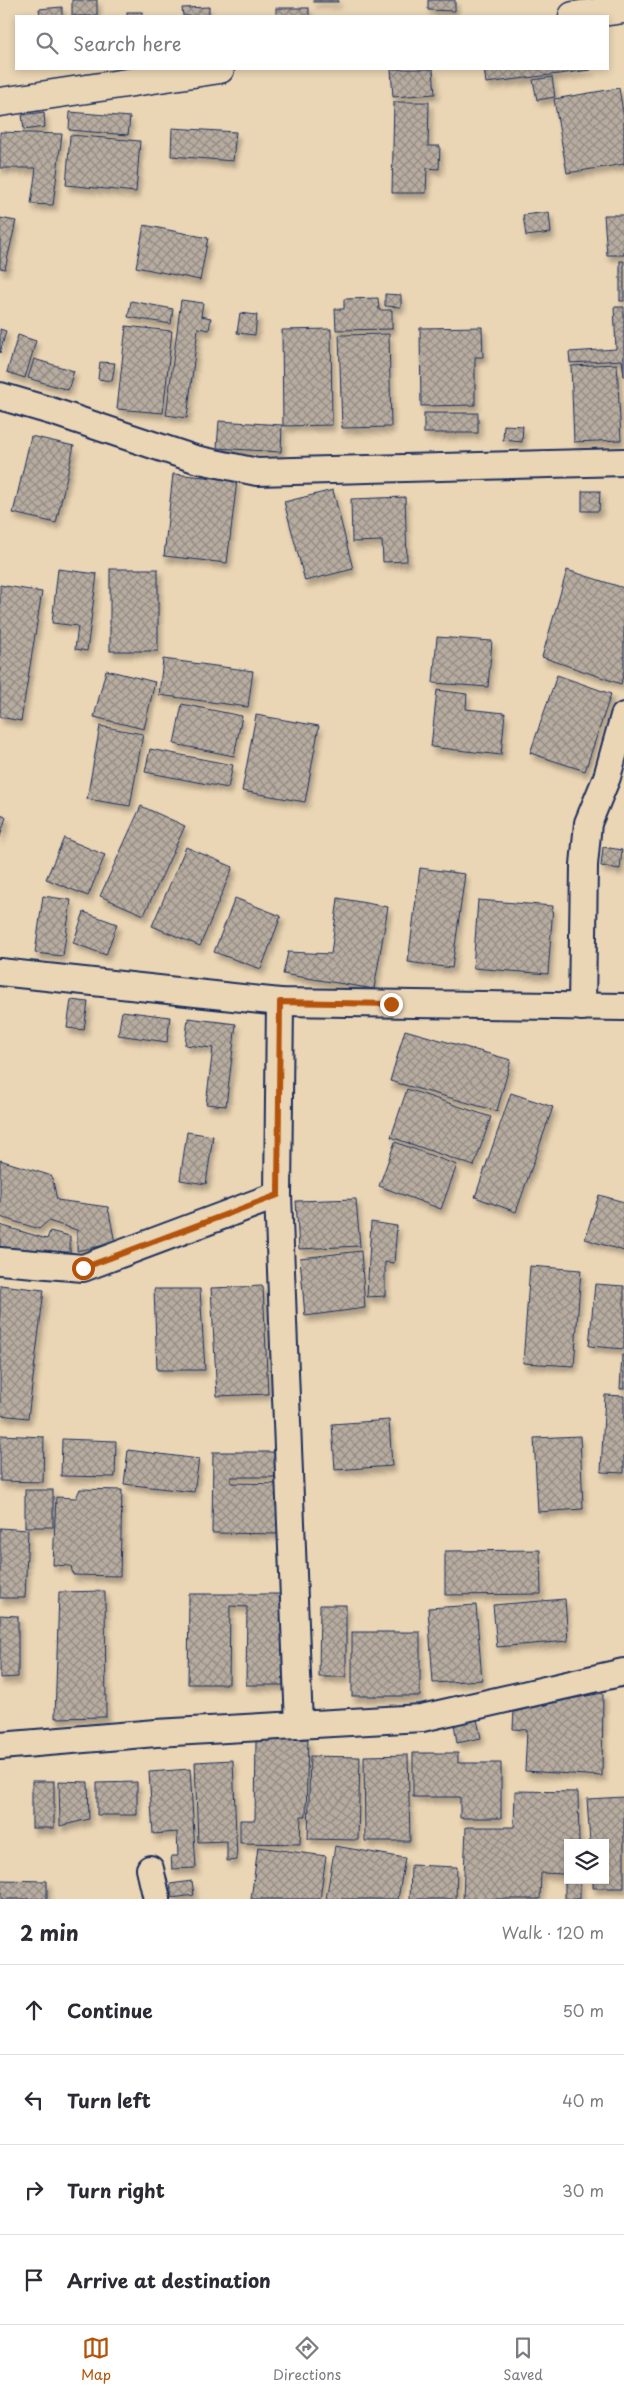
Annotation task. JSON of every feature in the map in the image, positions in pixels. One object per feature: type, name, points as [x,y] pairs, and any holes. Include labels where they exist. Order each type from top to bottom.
[{"type":"street","points":[[580,15],[624,9]]},
{"type":"street","points":[[0,102],[213,70]]},
{"type":"street","points":[[0,396],[195,459],[257,472],[624,462]]},
{"type":"street","points":[[582,1007],[584,866],[588,823],[607,777],[624,716]]},
{"type":"street","points":[[0,972],[280,1002],[624,1007]]},
{"type":"street","points":[[280,1002],[278,1195],[299,1725]]},
{"type":"street","points":[[0,1261],[83,1268],[278,1195]]},
{"type":"street","points":[[0,1746],[156,1733],[422,1718],[624,1672]]},
{"type":"street","points":[[150,1869],[157,1899]]},
{"type":"building","points":[[72,0],[97,0],[97,15],[72,15]]},
{"type":"building","points":[[314,0],[338,0],[338,2],[314,2]]},
{"type":"building","points":[[428,0],[455,0],[455,11],[428,10]]},
{"type":"building","points":[[62,7],[62,15],[40,15],[39,9]]},
{"type":"building","points":[[209,7],[209,15],[183,15],[182,8]]},
{"type":"building","points":[[276,8],[309,8],[309,15],[276,15]]},
{"type":"building","points":[[127,12],[142,12],[142,15],[127,15]]},
{"type":"building","points":[[391,70],[433,70],[435,94],[393,97]]},
{"type":"building","points":[[484,70],[591,70],[486,83]]},
{"type":"building","points":[[552,77],[555,97],[537,100],[533,80]]},
{"type":"building","points":[[619,88],[624,118],[624,164],[567,173],[554,99]]},
{"type":"building","points":[[394,102],[429,102],[428,146],[440,146],[439,169],[427,168],[426,193],[392,193]]},
{"type":"building","points":[[44,112],[45,127],[24,130],[22,115]]},
{"type":"building","points":[[70,112],[130,117],[128,135],[69,130]]},
{"type":"building","points":[[172,128],[236,132],[233,161],[171,156]]},
{"type":"building","points":[[0,132],[62,134],[53,205],[31,204],[36,168],[0,168]]},
{"type":"building","points":[[70,135],[140,141],[136,192],[66,185]]},
{"type":"building","points":[[549,212],[551,233],[526,236],[523,215]]},
{"type":"building","points":[[604,215],[624,215],[624,255],[607,255]]},
{"type":"building","points":[[0,218],[16,221],[5,269],[0,268]]},
{"type":"building","points":[[144,225],[208,238],[200,280],[136,267]]},
{"type":"building","points":[[620,261],[624,261],[624,301],[620,301]]},
{"type":"building","points":[[385,294],[401,295],[401,307],[385,306]]},
{"type":"building","points":[[378,298],[379,310],[392,310],[392,329],[336,330],[335,309],[344,309],[344,299]]},
{"type":"building","points":[[181,300],[203,303],[201,316],[211,318],[209,330],[198,328],[187,418],[166,415]]},
{"type":"building","points":[[131,301],[173,309],[171,324],[128,317]]},
{"type":"building","points":[[614,307],[624,307],[624,377],[622,360],[570,363],[569,352],[616,349]]},
{"type":"building","points":[[240,313],[257,315],[255,335],[237,333]]},
{"type":"building","points":[[126,326],[172,331],[163,413],[117,409]]},
{"type":"building","points":[[482,327],[483,357],[475,357],[475,405],[421,406],[420,328]]},
{"type":"building","points":[[0,329],[6,331],[0,353]]},
{"type":"building","points":[[331,329],[332,425],[283,426],[282,330]]},
{"type":"building","points":[[389,334],[391,427],[342,428],[339,335]]},
{"type":"building","points":[[18,335],[36,341],[25,378],[7,372]]},
{"type":"building","points":[[34,359],[74,371],[68,390],[28,378]]},
{"type":"building","points":[[100,362],[115,363],[112,381],[98,379]]},
{"type":"building","points":[[617,364],[621,440],[574,442],[571,366]]},
{"type":"building","points":[[424,413],[478,413],[478,433],[424,433]]},
{"type":"building","points":[[219,421],[282,425],[281,452],[217,448]]},
{"type":"building","points":[[504,425],[523,426],[522,442],[503,440]]},
{"type":"building","points":[[31,436],[74,446],[56,523],[13,513]]},
{"type":"building","points":[[173,474],[237,480],[227,563],[164,556]]},
{"type":"building","points":[[333,490],[353,569],[305,581],[284,502]]},
{"type":"building","points":[[582,491],[600,491],[599,511],[582,511]]},
{"type":"building","points":[[405,497],[407,561],[383,562],[382,541],[352,542],[351,499]]},
{"type":"building","points":[[58,569],[97,574],[87,651],[75,649],[78,626],[52,623]]},
{"type":"building","points":[[110,569],[158,569],[158,651],[110,651]]},
{"type":"building","points":[[567,570],[624,588],[624,671],[621,684],[542,657]]},
{"type":"building","points":[[0,585],[42,592],[21,721],[0,717]]},
{"type":"building","points":[[437,637],[492,641],[488,687],[433,683]]},
{"type":"building","points":[[163,659],[253,671],[248,707],[159,695]]},
{"type":"building","points":[[106,670],[155,682],[144,729],[94,717]]},
{"type":"building","points":[[557,675],[611,694],[585,771],[530,753]]},
{"type":"building","points":[[437,690],[467,694],[466,709],[505,713],[501,755],[431,747]]},
{"type":"building","points":[[182,704],[242,716],[234,756],[174,744]]},
{"type":"building","points":[[256,715],[319,726],[305,802],[242,791]]},
{"type":"building","points":[[100,726],[143,734],[130,806],[87,799]]},
{"type":"building","points":[[150,749],[233,765],[228,788],[145,772]]},
{"type":"building","points":[[141,806],[185,826],[144,915],[100,896]]},
{"type":"building","points":[[0,815],[6,817],[0,837]]},
{"type":"building","points":[[64,838],[105,855],[88,896],[46,879]]},
{"type":"building","points":[[186,847],[233,867],[200,946],[152,926]]},
{"type":"building","points":[[603,847],[622,850],[620,869],[601,866]]},
{"type":"building","points":[[420,868],[465,874],[452,968],[408,962]]},
{"type":"building","points":[[43,896],[71,900],[63,956],[35,953]]},
{"type":"building","points":[[235,898],[281,916],[261,969],[214,952]]},
{"type":"building","points":[[338,898],[388,907],[374,989],[283,974],[288,952],[331,954]]},
{"type":"building","points":[[478,900],[553,906],[548,974],[473,968]]},
{"type":"building","points":[[84,912],[117,924],[106,955],[73,943]]},
{"type":"building","points":[[71,1000],[88,1002],[84,1030],[67,1028]]},
{"type":"building","points":[[122,1011],[170,1017],[167,1042],[118,1035]]},
{"type":"building","points":[[188,1018],[236,1024],[226,1106],[206,1104],[213,1048],[185,1045]]},
{"type":"building","points":[[405,1030],[511,1060],[497,1111],[390,1081]]},
{"type":"building","points":[[407,1089],[491,1117],[474,1166],[391,1137]]},
{"type":"building","points":[[511,1093],[553,1107],[516,1212],[475,1197]]},
{"type":"building","points":[[187,1132],[213,1136],[206,1184],[180,1180]]},
{"type":"building","points":[[395,1142],[457,1165],[441,1209],[379,1186]]},
{"type":"building","points":[[0,1160],[52,1176],[57,1200],[108,1207],[115,1243],[77,1251],[77,1230],[48,1221],[39,1229],[0,1217]]},
{"type":"building","points":[[599,1195],[624,1202],[624,1251],[585,1239]]},
{"type":"building","points":[[356,1199],[360,1246],[299,1249],[296,1201]]},
{"type":"building","points":[[371,1222],[397,1226],[394,1263],[385,1262],[385,1296],[367,1297]]},
{"type":"building","points":[[0,1225],[47,1239],[50,1231],[70,1236],[70,1254],[0,1248]]},
{"type":"building","points":[[361,1251],[365,1308],[305,1316],[300,1258]]},
{"type":"building","points":[[530,1266],[581,1270],[574,1366],[523,1363]]},
{"type":"building","points":[[595,1284],[624,1286],[624,1349],[589,1346]]},
{"type":"building","points":[[0,1285],[44,1290],[28,1418],[0,1415]]},
{"type":"building","points":[[263,1286],[268,1394],[217,1396],[211,1288]]},
{"type":"building","points":[[154,1289],[200,1289],[205,1370],[157,1370]]},
{"type":"building","points":[[622,1355],[624,1355],[624,1389],[620,1389]]},
{"type":"building","points":[[605,1395],[624,1396],[624,1473],[601,1472]]},
{"type":"building","points":[[389,1420],[392,1466],[335,1470],[332,1424]]},
{"type":"building","points":[[0,1435],[44,1437],[43,1482],[0,1481]]},
{"type":"building","points":[[580,1436],[583,1509],[538,1512],[534,1438]]},
{"type":"building","points":[[62,1439],[116,1441],[115,1477],[61,1476]]},
{"type":"building","points":[[128,1450],[199,1459],[194,1492],[124,1484]]},
{"type":"building","points":[[213,1452],[284,1452],[284,1477],[231,1477],[231,1483],[285,1484],[285,1534],[212,1533]]},
{"type":"building","points":[[80,1489],[122,1490],[120,1576],[73,1575],[71,1566],[53,1565],[56,1497],[76,1498]]},
{"type":"building","points":[[25,1490],[53,1490],[53,1527],[25,1527]]},
{"type":"building","points":[[0,1528],[28,1530],[25,1598],[0,1598]]},
{"type":"building","points":[[540,1550],[541,1594],[445,1595],[445,1551]]},
{"type":"building","points":[[105,1591],[106,1717],[55,1718],[59,1592]]},
{"type":"building","points":[[189,1594],[284,1594],[283,1685],[246,1685],[247,1607],[230,1606],[229,1684],[188,1684]]},
{"type":"building","points":[[565,1599],[568,1641],[497,1647],[493,1605]]},
{"type":"building","points":[[320,1605],[346,1605],[346,1677],[319,1677]]},
{"type":"building","points":[[476,1605],[482,1680],[433,1683],[428,1608]]},
{"type":"building","points":[[0,1615],[18,1616],[18,1677],[0,1678]]},
{"type":"building","points":[[352,1632],[420,1632],[420,1696],[352,1696]]},
{"type":"building","points":[[603,1693],[602,1776],[525,1771],[527,1730],[513,1729],[514,1709]]},
{"type":"building","points":[[477,1719],[481,1738],[457,1743],[454,1723]]},
{"type":"building","points":[[256,1738],[308,1739],[306,1816],[301,1816],[300,1844],[240,1843],[240,1820],[255,1820]]},
{"type":"building","points":[[413,1753],[458,1753],[458,1763],[501,1763],[501,1818],[460,1818],[460,1797],[413,1797]]},
{"type":"building","points":[[408,1755],[410,1841],[365,1841],[364,1756]]},
{"type":"building","points":[[310,1756],[360,1757],[358,1840],[308,1839]]},
{"type":"building","points":[[233,1760],[237,1860],[227,1861],[227,1841],[198,1842],[195,1762]]},
{"type":"building","points":[[190,1769],[196,1868],[172,1869],[171,1856],[178,1856],[177,1832],[153,1834],[149,1772]]},
{"type":"building","points":[[32,1781],[54,1781],[54,1828],[32,1828]]},
{"type":"building","points":[[59,1781],[88,1782],[89,1819],[60,1826]]},
{"type":"building","points":[[137,1782],[137,1815],[97,1815],[97,1783]]},
{"type":"building","points":[[515,1791],[578,1792],[579,1839],[564,1839],[564,1874],[541,1873],[540,1899],[463,1899],[466,1827],[514,1827]]},
{"type":"building","points":[[624,1797],[624,1888],[593,1888],[593,1884],[609,1884],[609,1839],[590,1839],[587,1799]]},
{"type":"building","points":[[335,1846],[405,1858],[398,1899],[326,1899]]},
{"type":"building","points":[[258,1847],[326,1856],[320,1899],[251,1899]]},
{"type":"building","points":[[411,1865],[457,1867],[456,1899],[410,1899]]},
{"type":"building","points":[[1,1880],[47,1881],[47,1899],[1,1899]]},
{"type":"building","points":[[192,1881],[194,1895],[172,1898],[170,1884]]},
{"type":"building","points":[[565,1884],[580,1884],[580,1899],[565,1899]]},
{"type":"route","points":[[83,1268],[278,1195],[280,1002],[391,1004]]}]
